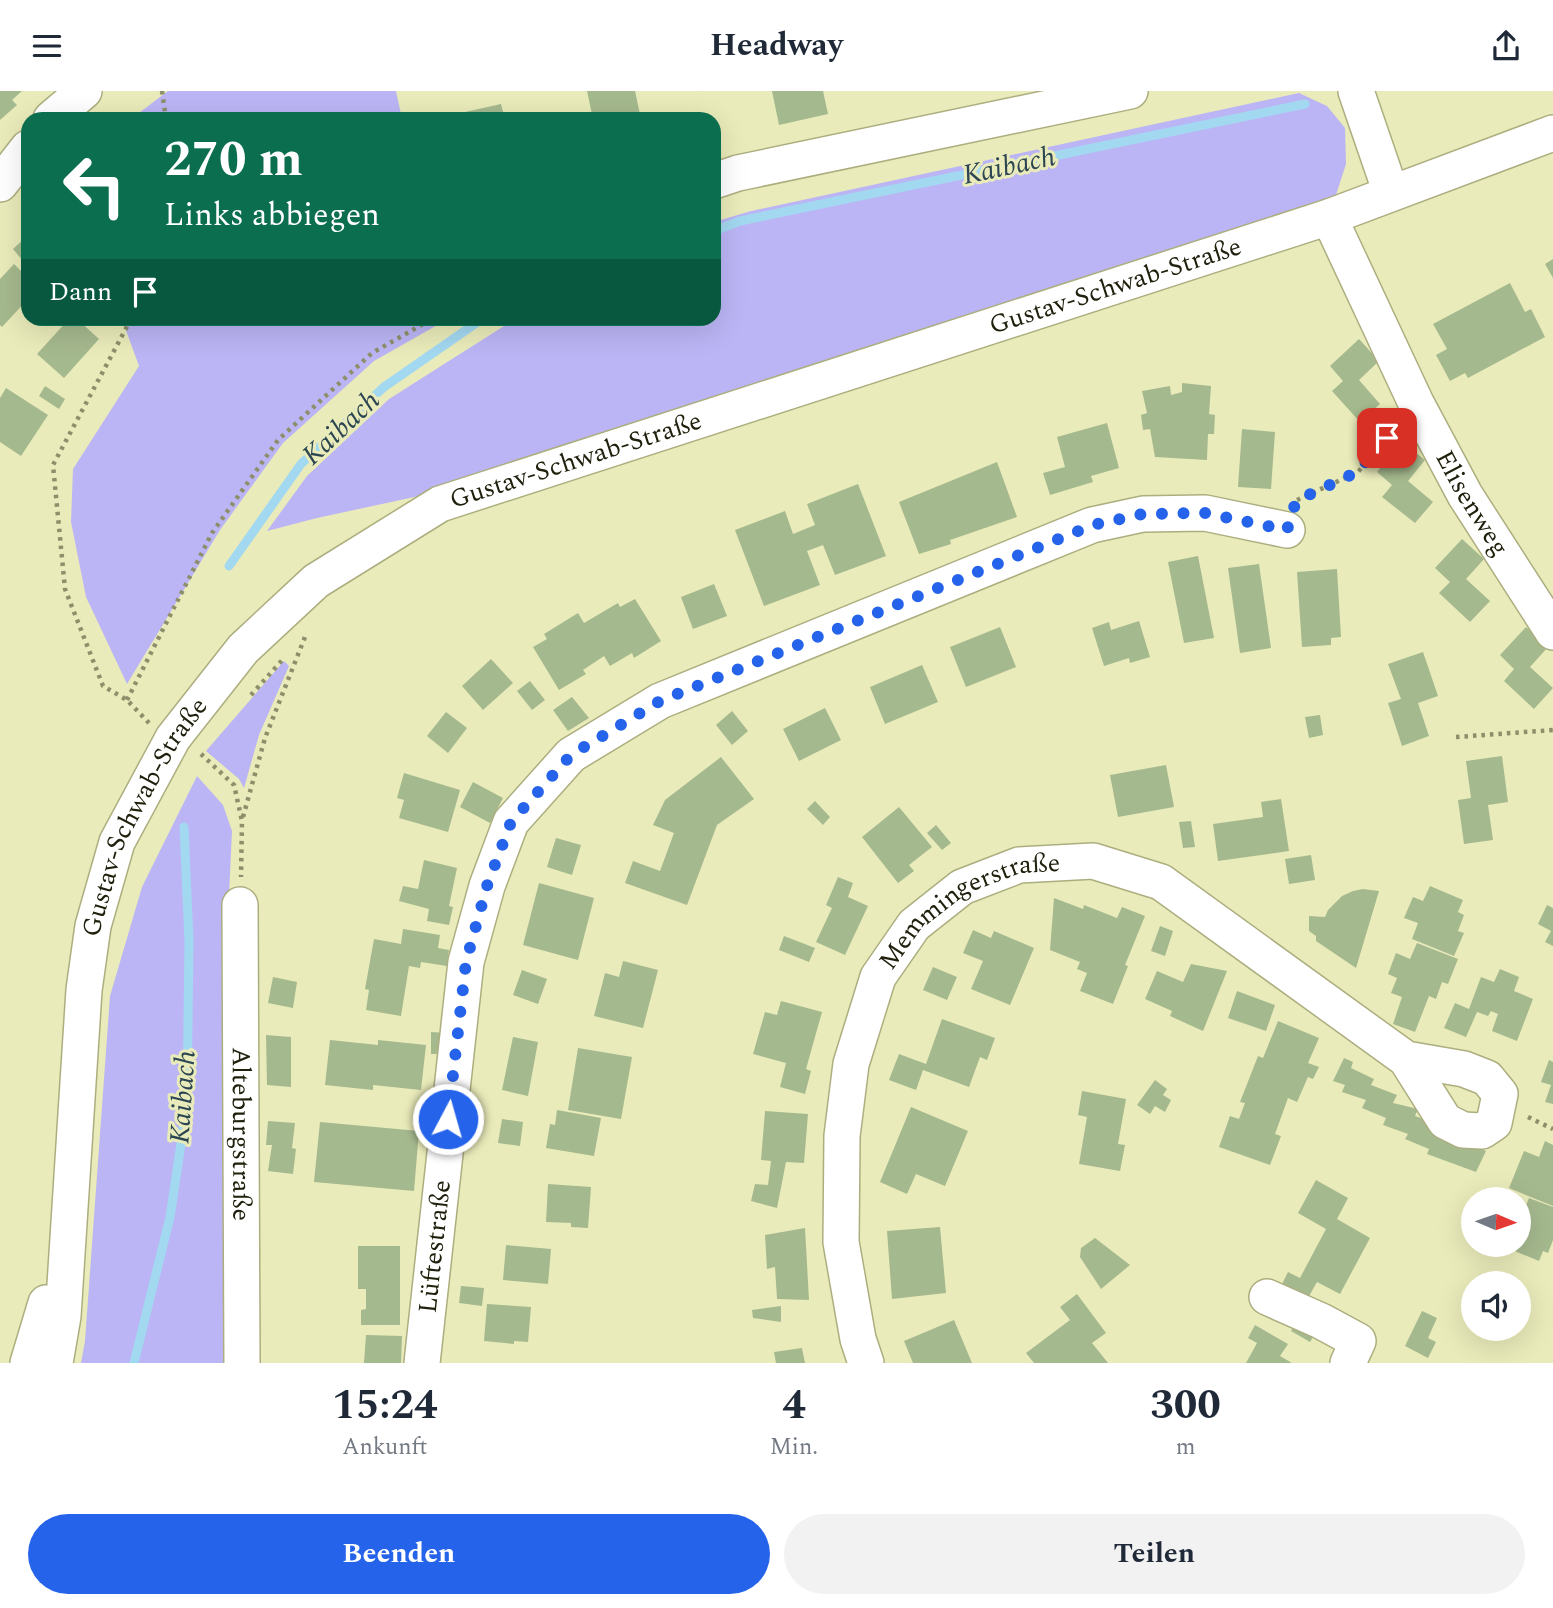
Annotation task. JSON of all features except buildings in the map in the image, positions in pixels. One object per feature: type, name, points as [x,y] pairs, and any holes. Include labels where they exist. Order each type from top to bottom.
[{"type":"street","points":[[59,112],[84,91]]},
{"type":"street","points":[[721,179],[1130,91]]},
{"type":"street","points":[[1356,91],[1391,193]]},
{"type":"street","name":"Gustav-Schwab-Straße","points":[[34,1362],[65,1246],[84,990],[93,926],[117,842],[173,738],[243,649],[316,581],[440,504],[1329,217],[1553,133]]},
{"type":"street","points":[[0,184],[21,157]]},
{"type":"street","name":"Elisenweg","points":[[1329,217],[1416,403],[1465,495],[1553,632]]},
{"type":"street","name":"Lüftestraße","points":[[422,1363],[466,962],[487,886],[511,822],[571,755],[660,701],[1093,525],[1143,514],[1205,513],[1287,530]]},
{"type":"street","name":"Memmingerstraße","points":[[866,1363],[858,1339],[841,1242],[842,1136],[851,1064],[878,977],[914,925],[962,887],[1019,865],[1093,861],[1161,882],[1406,1059]]},
{"type":"street","name":"Alteburgstraße","points":[[240,905],[242,1363]]},
{"type":"street","points":[[1267,1297],[1321,1321],[1353,1352]]},
{"type":"path","points":[[162,91],[165,112]]},
{"type":"path","points":[[127,326],[53,465],[65,589],[103,686],[127,700],[156,730],[199,752],[234,785],[242,821],[240,905]]},
{"type":"path","points":[[127,700],[212,533],[278,440],[372,353],[420,326]]},
{"type":"path","points":[[1287,530],[1296,501],[1357,472],[1416,403]]},
{"type":"path","points":[[242,821],[265,738],[306,633]]},
{"type":"path","points":[[1456,737],[1553,730]]},
{"type":"shaded area","points":[[168,91],[396,91],[400,112],[140,112]]},
{"type":"shaded area","points":[[1299,93],[1327,106],[1345,128],[1346,164],[1335,198],[433,493],[267,531],[307,476],[389,399],[504,326],[721,326],[721,220],[751,211]]},
{"type":"shaded area","points":[[124,326],[436,326],[374,361],[283,443],[220,530],[127,684],[86,597],[71,522],[73,469],[139,366]]},
{"type":"shaded area","points":[[284,661],[289,666],[259,735],[244,788],[239,779],[206,751]]},
{"type":"shaded area","points":[[197,776],[223,805],[232,831],[229,895],[228,1363],[81,1363],[85,1341],[110,996],[142,887]]},
{"type":"waterway","name":"Kaibach","points":[[721,228],[740,221],[1305,104]]},
{"type":"waterway","name":"Kaibach","points":[[229,566],[301,464],[384,387],[472,326]]},
{"type":"waterway","name":"Kaibach","points":[[134,1363],[170,1217],[187,1104],[189,941],[184,827]]},
{"type":"route","points":[[448,1119],[466,962],[487,886],[511,822],[571,755],[660,701],[1093,525],[1143,514],[1205,513],[1287,530],[1296,501],[1357,472],[1387,438]]}]
